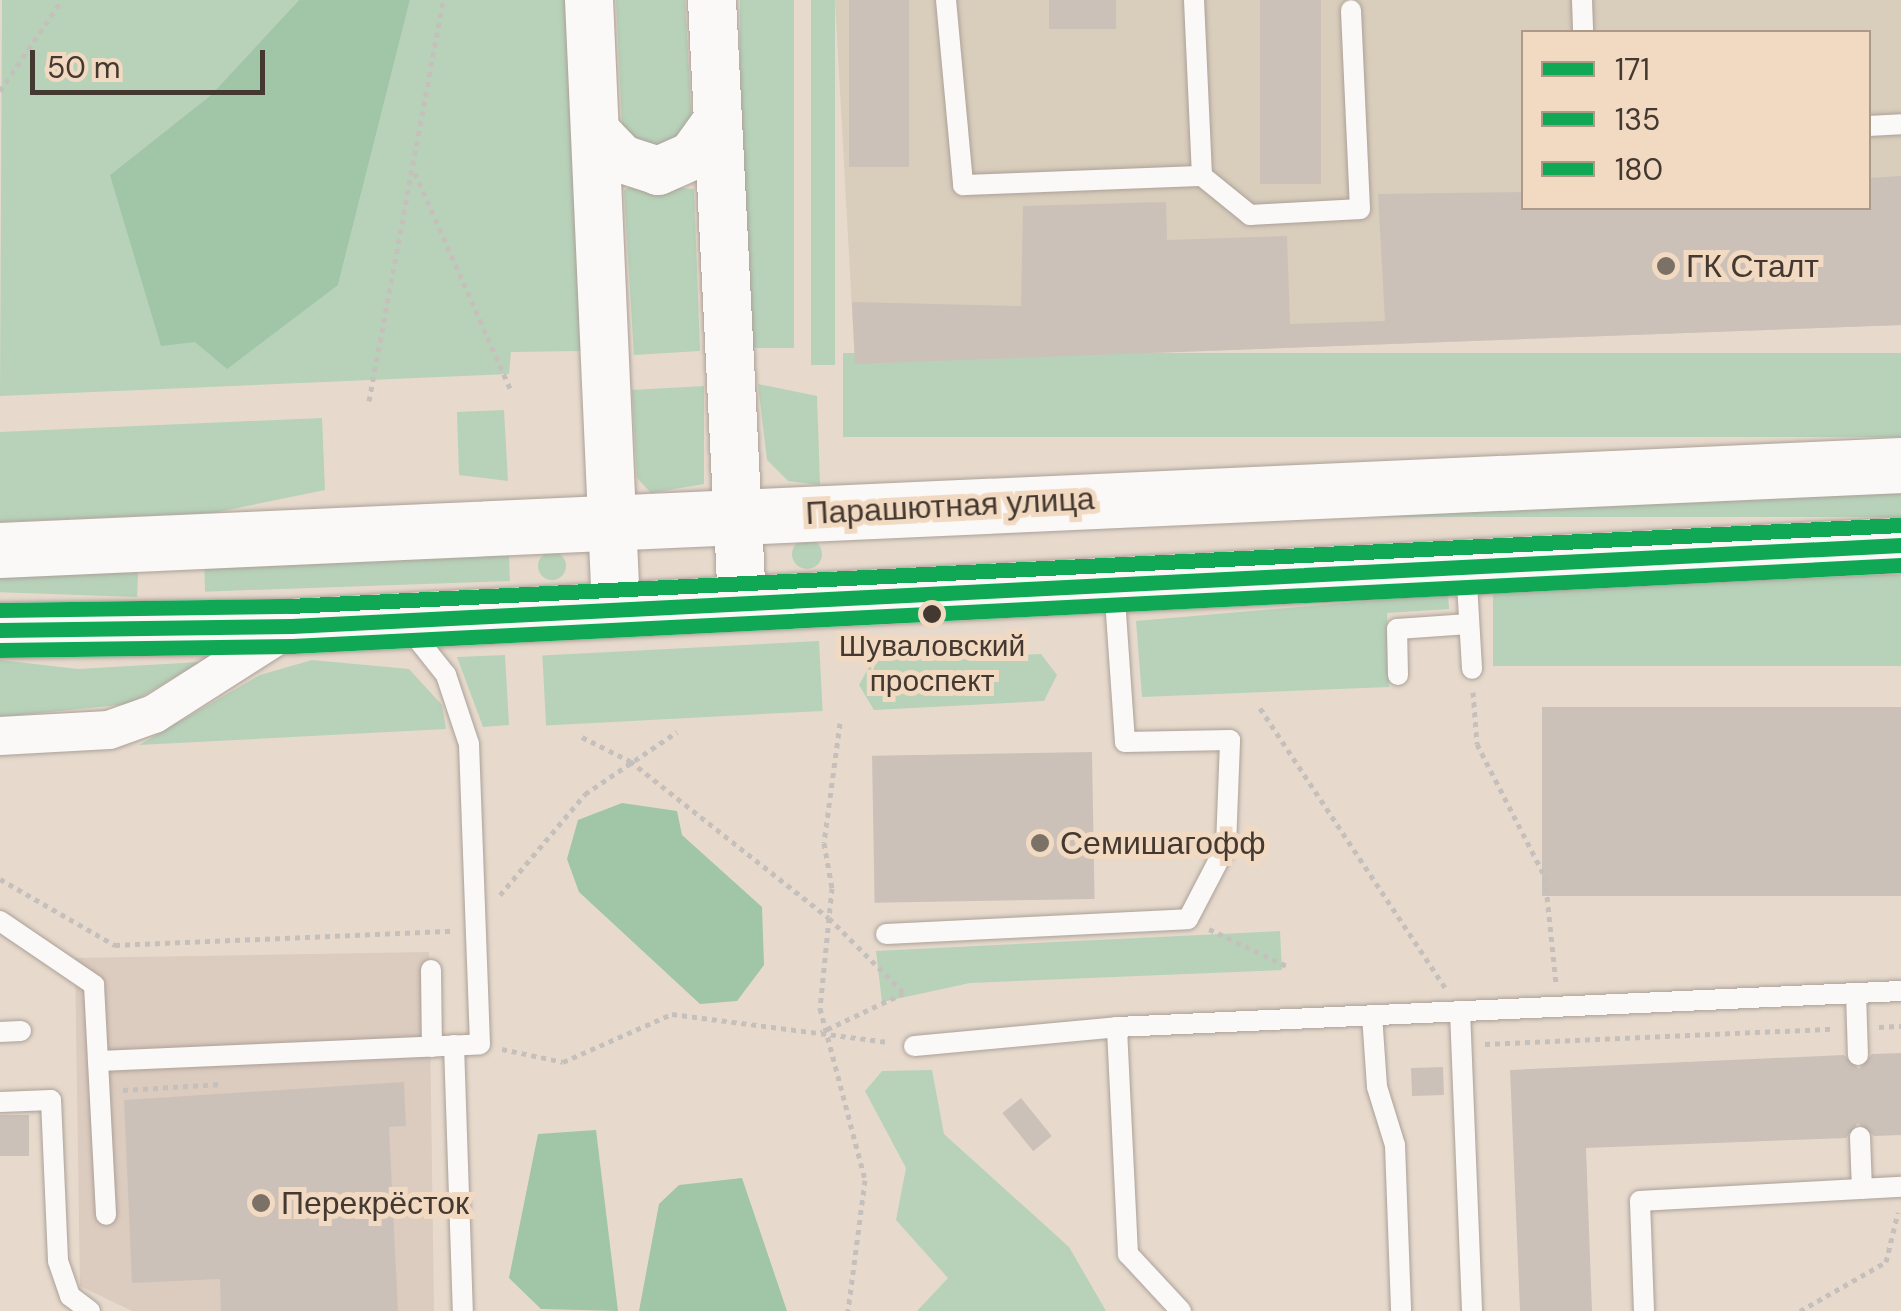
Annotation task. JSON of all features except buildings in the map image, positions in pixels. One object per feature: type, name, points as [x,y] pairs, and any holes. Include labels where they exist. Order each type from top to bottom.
[{"type":"main road","name":"Парашютная улица","points":[[0,550],[1901,465]]},
{"type":"main road","points":[[146,544],[178,581],[148,627]]},
{"type":"main road","points":[[0,630],[291,626],[1901,545]]},
{"type":"street","points":[[589,0],[616,609]]},
{"type":"street","points":[[712,0],[742,602]]},
{"type":"street","points":[[596,132],[622,160],[658,171],[692,156],[718,120]]},
{"type":"street","points":[[0,736],[109,730],[154,714],[291,626]]},
{"type":"lane","points":[[946,0],[963,185],[1202,176],[1250,215],[1360,209],[1351,10]]},
{"type":"lane","points":[[1194,0],[1202,176]]},
{"type":"lane","points":[[1582,0],[1583,30]]},
{"type":"lane","points":[[1871,126],[1901,124]]},
{"type":"lane","points":[[1466,565],[1472,669]]},
{"type":"lane","points":[[886,934],[1188,918],[1226,846],[1230,740],[1124,742],[1114,583]]},
{"type":"lane","points":[[98,1061],[480,1044],[477,930],[461,703],[402,620]]},
{"type":"lane","points":[[1398,675],[1397,629],[1469,624]]},
{"type":"lane","points":[[0,922],[94,985],[106,1215]]},
{"type":"lane","points":[[430,970],[432,1047]]},
{"type":"lane","points":[[914,1046],[1117,1027],[1901,991]]},
{"type":"lane","points":[[1856,993],[1858,1054]]},
{"type":"lane","points":[[1460,1011],[1472,1311]]},
{"type":"lane","points":[[1372,1015],[1376,1087],[1396,1145],[1401,1311]]},
{"type":"lane","points":[[1117,1027],[1128,1254],[1181,1311]]},
{"type":"lane","points":[[454,1045],[464,1311]]},
{"type":"lane","points":[[0,1102],[51,1100],[58,1261],[70,1296],[90,1311]]},
{"type":"lane","points":[[1860,1137],[1862,1189]]},
{"type":"lane","points":[[1644,1311],[1640,1201],[1900,1187]]},
{"type":"path","points":[[0,91],[62,0]]},
{"type":"path","points":[[369,401],[443,0]]},
{"type":"path","points":[[414,170],[512,393]]},
{"type":"path","points":[[1473,698],[1477,744],[1545,877],[1558,1005]]},
{"type":"path","points":[[1260,708],[1460,1011]]},
{"type":"path","points":[[840,722],[824,843],[830,918],[821,1032],[865,1180],[848,1311]]},
{"type":"path","points":[[0,879],[115,945],[477,930],[532,851],[630,760],[678,732]]},
{"type":"path","points":[[582,737],[630,760],[830,918],[904,992],[821,1032]]},
{"type":"path","points":[[1188,918],[1287,966]]},
{"type":"path","points":[[480,1044],[564,1062],[672,1014],[914,1046]]},
{"type":"path","points":[[1462,1045],[1901,1026]]},
{"type":"path","points":[[1800,1311],[1886,1262],[1898,1246],[1900,1187]]},
{"type":"shaded area","points":[[835,0],[1901,0],[1901,325],[855,364]]},
{"type":"shaded area","points":[[429,952],[434,1311],[132,1311],[80,1286],[75,958]]},
{"type":"green space","points":[[2,0],[299,0],[211,95],[110,175],[338,285],[410,0],[570,0],[582,351],[511,352],[509,374],[0,396]]},
{"type":"green space","points":[[299,0],[410,0],[338,285],[227,369],[195,342],[161,346],[110,175],[211,95]]},
{"type":"green space","points":[[616,0],[685,0],[692,125],[673,148],[642,150],[622,125]]},
{"type":"green space","points":[[740,0],[794,0],[794,348],[740,348]]},
{"type":"green space","points":[[811,0],[835,0],[835,365],[811,365]]},
{"type":"green space","points":[[632,184],[694,189],[700,351],[634,355],[624,191]]},
{"type":"green space","points":[[843,353],[1901,353],[1901,437],[843,437]]},
{"type":"green space","points":[[758,384],[817,396],[820,485],[788,481],[767,460]]},
{"type":"green space","points":[[704,386],[704,484],[651,493],[637,478],[632,390]]},
{"type":"green space","points":[[504,410],[508,481],[459,475],[457,412]]},
{"type":"green space","points":[[322,418],[325,490],[213,513],[0,522],[0,432]]},
{"type":"green space","points":[[858,494],[1901,494],[1901,517],[858,517]]},
{"type":"green space","points":[[807,539],[818,543],[822,554],[818,565],[807,569],[796,565],[792,554],[796,543]]},
{"type":"green space","points":[[552,552],[562,556],[566,566],[562,576],[552,580],[542,576],[538,566],[542,556]]},
{"type":"green space","points":[[509,555],[510,581],[205,592],[204,566]]},
{"type":"green space","points":[[0,567],[138,572],[137,597],[0,592]]},
{"type":"green space","points":[[1493,575],[1901,575],[1901,666],[1493,666]]},
{"type":"green space","points":[[1448,594],[1449,609],[1387,613],[1389,687],[1142,697],[1136,621]]},
{"type":"green space","points":[[819,641],[823,711],[546,725],[542,655]]},
{"type":"green space","points":[[1041,654],[1057,675],[1044,701],[874,710],[859,685],[873,660]]},
{"type":"green space","points":[[505,655],[509,725],[483,727],[457,657]]},
{"type":"green space","points":[[0,660],[78,669],[200,662],[129,704],[0,717]]},
{"type":"green space","points":[[312,660],[409,669],[442,705],[446,729],[139,745],[260,675]]},
{"type":"green space","points":[[622,803],[677,811],[682,835],[762,907],[764,965],[737,1001],[700,1004],[579,892],[567,859],[578,820]]},
{"type":"green space","points":[[1280,931],[1282,970],[970,983],[882,1002],[876,951]]},
{"type":"green space","points":[[932,1070],[944,1134],[1069,1247],[1106,1311],[917,1311],[948,1278],[896,1220],[906,1168],[865,1091],[882,1071]]},
{"type":"green space","points":[[596,1130],[618,1311],[541,1309],[509,1278],[538,1134]]},
{"type":"green space","points":[[742,1178],[787,1311],[639,1311],[659,1204],[679,1185]]},
{"type":"transit line","name":"180","points":[[0,610],[290,606],[1900,525]]},
{"type":"transit line","name":"171","points":[[0,630],[291,626],[1901,545]]},
{"type":"transit line","name":"135","points":[[0,650],[292,646],[1901,565]]},
{"type":"place","name":"ГК Сталт","points":[[1666,266]]},
{"type":"place","name":"Шуваловский проспект","points":[[932,614]]},
{"type":"place","name":"Семишагофф","points":[[1040,843]]},
{"type":"place","name":"Перекрёсток","points":[[261,1203]]}]
